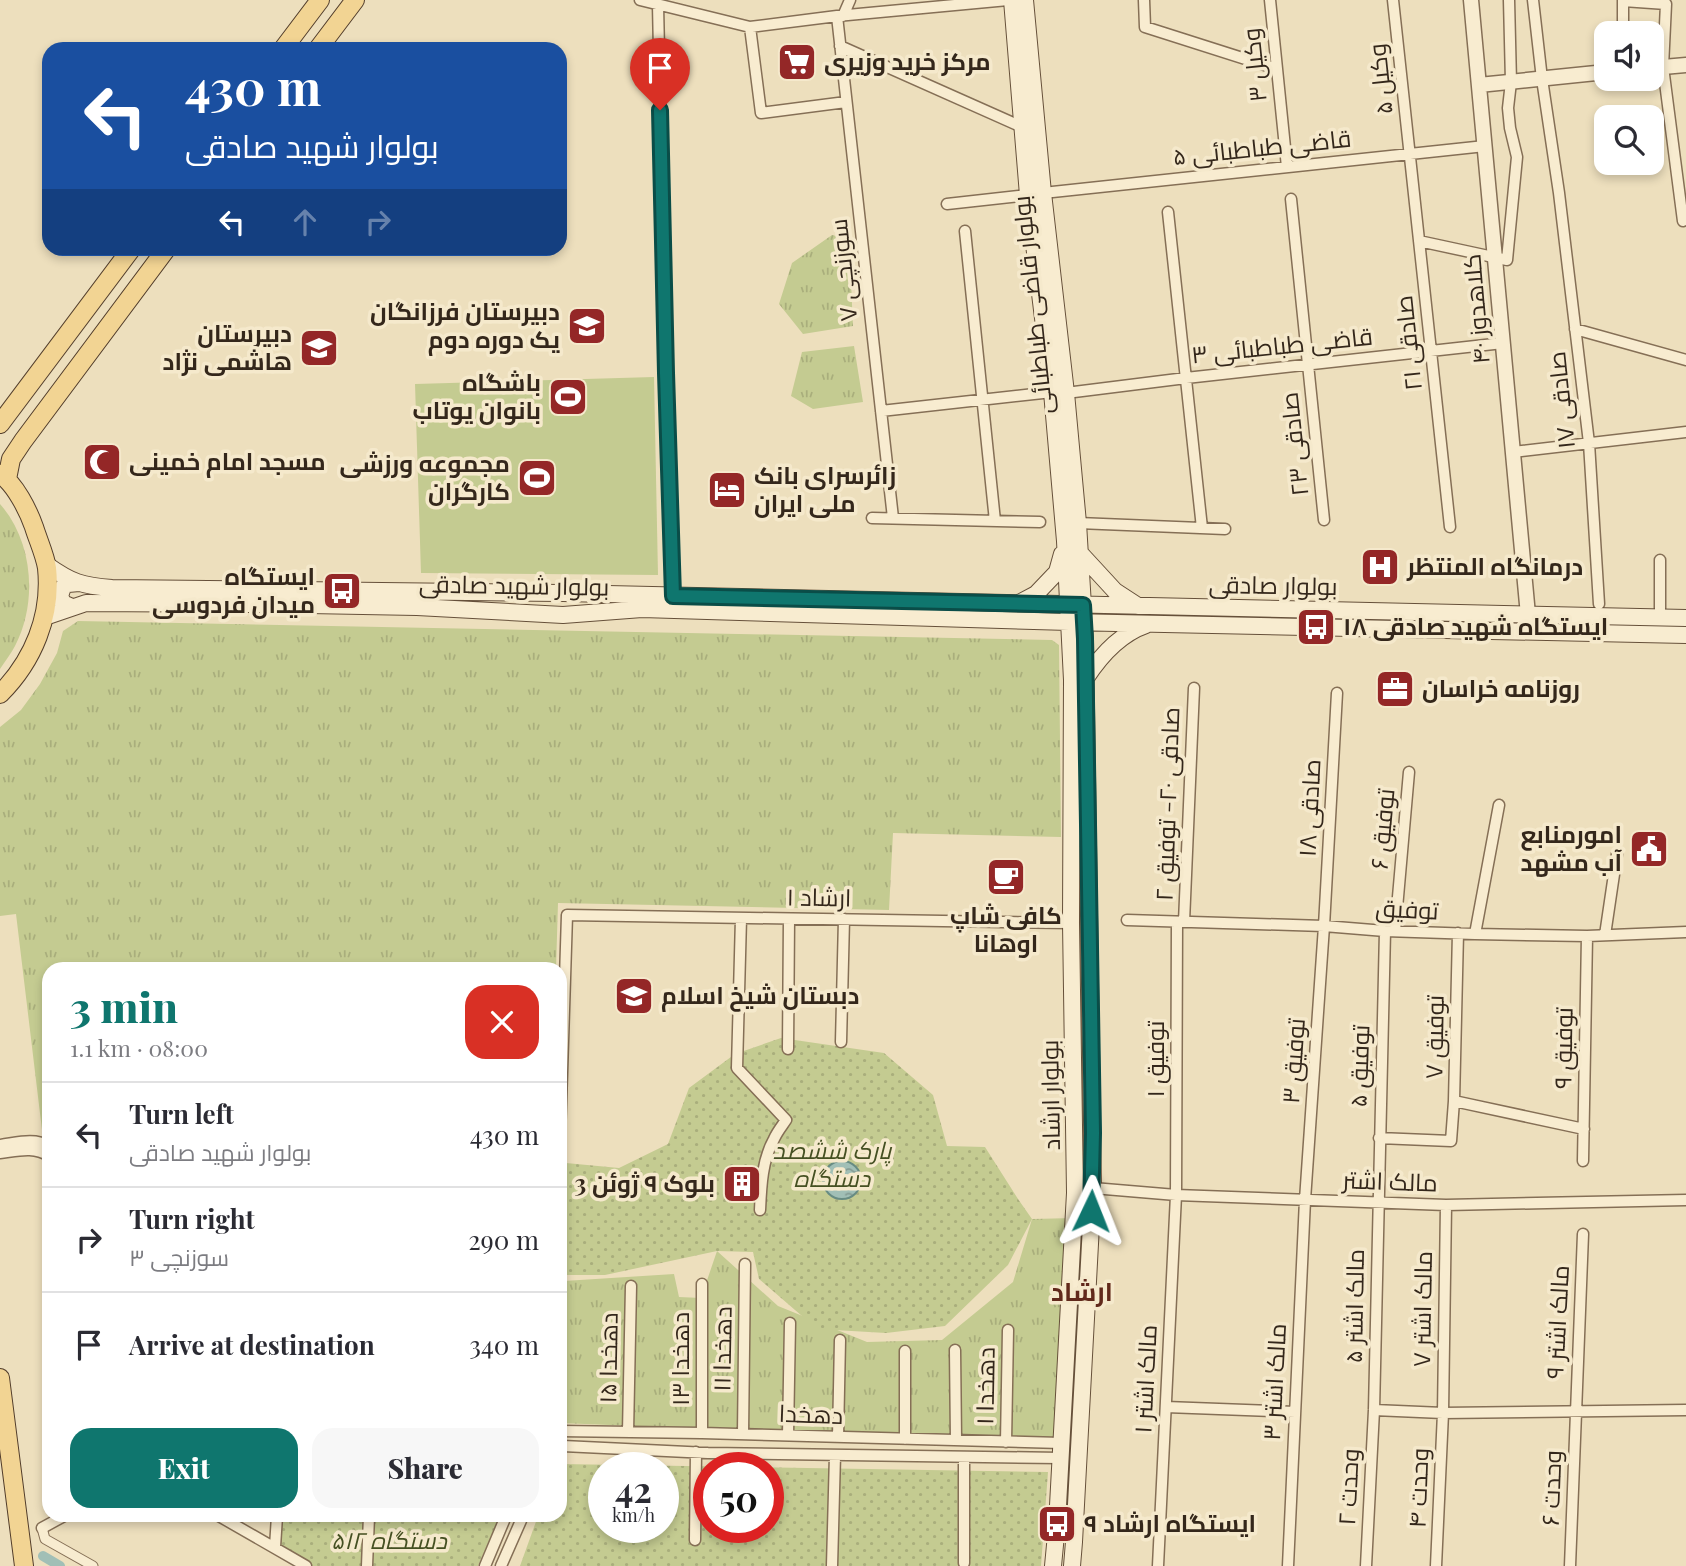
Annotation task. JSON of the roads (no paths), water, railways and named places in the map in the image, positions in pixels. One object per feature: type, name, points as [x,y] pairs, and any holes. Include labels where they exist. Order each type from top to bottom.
[{"type":"main road","points":[[288,42],[320,0]]},
{"type":"main road","points":[[323,42],[355,0]]},
{"type":"main road","name":"بولوار قاضی طباطبائی","points":[[1010,0],[1022,127],[1035,194]]},
{"type":"main road","name":"بولوار قاضی طباطبائی","points":[[1025,0],[1035,194],[1078,523],[1080,553],[1076,614]]},
{"type":"main road","points":[[0,424],[126,256]]},
{"type":"main road","points":[[0,694],[15,679],[32,653],[45,617],[48,586],[47,565],[29,512],[3,476],[11,459],[8,450],[161,256]]},
{"type":"main road","name":"بولوار قاضی طباطبائی","points":[[1059,393],[1065,541],[1076,614]]},
{"type":"main road","points":[[1019,604],[1036,594],[1057,572],[1065,541]]},
{"type":"main road","points":[[1080,553],[1115,591],[1138,606]]},
{"type":"main road","name":"بولوار شهید صادقی","points":[[47,565],[66,579],[86,586],[112,588],[563,593],[1019,604],[1152,623]]},
{"type":"main road","points":[[72,607],[63,603],[60,596],[63,587],[79,583]]},
{"type":"main road","points":[[563,593],[563,615]]},
{"type":"main road","name":"بولوار شهید صادقی","points":[[45,617],[86,603],[417,607],[563,615],[642,610],[1076,614]]},
{"type":"main road","name":"بولوار صادقی","points":[[1076,614],[1138,606],[1686,618]]},
{"type":"main road","name":"بولوار ارشاد","points":[[1072,1566],[1093,1188],[1085,680],[1076,614]]},
{"type":"main road","name":"بولوار ارشاد","points":[[1053,1566],[1075,1182],[1071,923],[1072,680],[1076,614]]},
{"type":"main road","points":[[1085,680],[1097,662],[1124,636],[1152,623]]},
{"type":"main road","name":"بولوار صادقی","points":[[1152,623],[1686,635]]},
{"type":"main road","points":[[1067,1327],[1085,1329]]},
{"type":"main road","points":[[0,1378],[24,1566]]},
{"type":"street","points":[[640,0],[750,27],[1010,0]]},
{"type":"street","points":[[840,16],[850,0]]},
{"type":"street","points":[[1144,0],[1145,27],[1277,69]]},
{"type":"street","name":"وکيل ۳","points":[[1270,0],[1287,167]]},
{"type":"street","name":"وکيل ۵","points":[[1393,0],[1410,154]]},
{"type":"street","name":"کلاهدوز ۴۰","points":[[1471,0],[1528,615]]},
{"type":"street","points":[[1419,241],[1507,260],[1517,157],[1508,108],[1511,82],[1509,0]]},
{"type":"street","name":"صادقی ۱۷","points":[[1533,0],[1589,443],[1599,604]]},
{"type":"street","points":[[1623,21],[1623,0],[1667,2],[1664,24]]},
{"type":"street","points":[[658,5],[673,596]]},
{"type":"street","name":"سوزنچی ۷","points":[[840,16],[840,46],[893,518]]},
{"type":"street","points":[[750,27],[761,113],[846,102]]},
{"type":"street","points":[[840,46],[1022,127]]},
{"type":"street","points":[[1664,67],[1686,65]]},
{"type":"street","points":[[1479,85],[1594,73]]},
{"type":"street","points":[[1662,91],[1683,221]]},
{"type":"street","name":"قاضی طباطبائی ۵","points":[[947,204],[1485,146]]},
{"type":"street","name":"صادقی ۲۱","points":[[1410,154],[1450,527]]},
{"type":"street","name":"صادقی ۲۳","points":[[1291,199],[1324,520]]},
{"type":"street","points":[[1168,212],[1202,528]]},
{"type":"street","points":[[965,231],[995,521]]},
{"type":"street","points":[[1575,329],[1686,360]]},
{"type":"street","name":"قاضی طباطبائی ۳","points":[[881,411],[1503,343]]},
{"type":"street","points":[[1513,452],[1686,432]]},
{"type":"street","points":[[872,518],[1040,522]]},
{"type":"street","points":[[1078,523],[1225,529]]},
{"type":"street","points":[[1660,560],[1660,618]]},
{"type":"street","name":"صادقی ۲۰- توفیق ۲","points":[[1180,922],[1194,688]]},
{"type":"street","name":"صادقی ۱۸","points":[[1324,926],[1337,693]]},
{"type":"street","name":"توفیق ۶","points":[[1390,931],[1409,772]]},
{"type":"street","points":[[1475,934],[1499,805]]},
{"type":"street","points":[[1605,935],[1617,853]]},
{"type":"street","name":"ارشاد ۱","points":[[566,962],[567,915],[1071,923]]},
{"type":"street","points":[[741,918],[737,1068],[786,1120],[773,1140],[767,1157],[761,1185],[760,1210]]},
{"type":"street","points":[[788,1049],[789,919]]},
{"type":"street","points":[[841,1042],[844,919]]},
{"type":"street","name":"توفیق","points":[[1127,920],[1475,934],[1587,936],[1686,932]]},
{"type":"street","name":"توفیق ۱","points":[[1176,1195],[1180,922]]},
{"type":"street","name":"توفیق ۳","points":[[1305,1200],[1324,926]]},
{"type":"street","name":"توفیق ۵","points":[[1378,1203],[1390,931]]},
{"type":"street","name":"توفیق ۷","points":[[1379,1138],[1451,1141],[1458,933]]},
{"type":"street","name":"توفیق ۹","points":[[1583,1161],[1587,936]]},
{"type":"street","points":[[1454,1101],[1584,1129]]},
{"type":"street","points":[[0,1145],[32,1141],[42,1143]]},
{"type":"street","points":[[0,1153],[32,1149],[42,1152]]},
{"type":"street","name":"مالک اشتر","points":[[1093,1188],[1176,1195],[1446,1205],[1686,1200]]},
{"type":"street","name":"مالک اشتر ۱","points":[[1158,1566],[1176,1195]]},
{"type":"street","name":"مالک اشتر ۳","points":[[1288,1566],[1305,1200]]},
{"type":"street","name":"مالک اشتر ۵","points":[[1374,1410],[1378,1203]]},
{"type":"street","name":"مالک اشتر ۷","points":[[1443,1413],[1446,1205]]},
{"type":"street","name":"مالک اشتر ۹","points":[[1575,1412],[1583,1234]]},
{"type":"street","name":"دهخدا ۱۱","points":[[743,1434],[745,1264]]},
{"type":"street","name":"دهخدا ۱۳","points":[[702,1284],[702,1433]]},
{"type":"street","name":"دهخدا ۱۵","points":[[628,1432],[631,1286]]},
{"type":"street","points":[[788,1435],[790,1323]]},
{"type":"street","name":"دهخدا ۱","points":[[1006,1442],[1008,1330]]},
{"type":"street","points":[[838,1437],[840,1339]]},
{"type":"street","points":[[955,1350],[956,1440]]},
{"type":"street","points":[[905,1351],[905,1439]]},
{"type":"street","points":[[1166,1407],[1295,1412]]},
{"type":"street","points":[[1374,1410],[1443,1413],[1686,1410]]},
{"type":"street","name":"وحدت ۲","points":[[1366,1566],[1374,1410]]},
{"type":"street","name":"وحدت ۶","points":[[1570,1566],[1575,1412]]},
{"type":"street","name":"وحدت ۴","points":[[1436,1566],[1443,1413]]},
{"type":"street","name":"دهخدا","points":[[567,1431],[1006,1442],[1060,1451]]},
{"type":"street","name":"دهخدا","points":[[567,1446],[696,1452]]},
{"type":"street","name":"دهخدا","points":[[784,1454],[964,1457],[1060,1451]]},
{"type":"street","points":[[832,1566],[835,1455]]},
{"type":"street","points":[[964,1457],[964,1563]]},
{"type":"street","points":[[53,1522],[42,1528],[45,1539],[93,1566]]},
{"type":"street","points":[[230,1522],[306,1566]]},
{"type":"street","points":[[275,1547],[277,1522]]},
{"type":"street","points":[[367,1566],[369,1522]]},
{"type":"street","points":[[485,1566],[503,1522]]},
{"type":"street","points":[[501,1566],[520,1522]]},
{"type":"water","points":[[842,1161],[856,1166],[861,1180],[856,1194],[842,1199],[828,1194],[823,1180],[828,1166]]},
{"type":"waterway","points":[[43,1556],[60,1566]]},
{"type":"place","name":"مرکز خرید وزیری","points":[[797,62]]},
{"type":"place","name":"دبیرستان فرزانگان یک دوره دوم","points":[[587,326]]},
{"type":"place","name":"دبیرستان هاشمی نژاد","points":[[319,348]]},
{"type":"place","name":"باشگاه بانوان یوتاب","points":[[568,397]]},
{"type":"place","name":"مسجد امام خمینی","points":[[102,462]]},
{"type":"place","name":"مجموعه ورزشی کارگران","points":[[537,478]]},
{"type":"place","name":"زائرسرای بانک ملی ایران","points":[[727,490]]},
{"type":"place","name":"درمانگاه المنتظر","points":[[1380,567]]},
{"type":"place","name":"ایستگاه میدان فردوسی","points":[[342,591]]},
{"type":"place","name":"ایستگاه شهید صادقی ۱۸","points":[[1316,627]]},
{"type":"place","name":"روزنامه خراسان","points":[[1395,689]]},
{"type":"place","name":"امورمنابع آب مشهد","points":[[1649,849]]},
{"type":"place","name":"کافی شاپ اوهانا","points":[[1006,877]]},
{"type":"place","name":"دبستان شیخ اسلام","points":[[634,996]]},
{"type":"place","name":"بلوک ۹ ژوئن 3","points":[[742,1184]]},
{"type":"place","name":"ایستگاه ارشاد ۹","points":[[1057,1524]]},
{"type":"district","name":"ارشاد","points":[[1082,1292]]},
{"type":"park label","name":"پارک‌ ششصد دستگاه","points":[[832,1165]]},
{"type":"park label","name":"۵۱۲ دستگاه","points":[[389,1541]]}]
